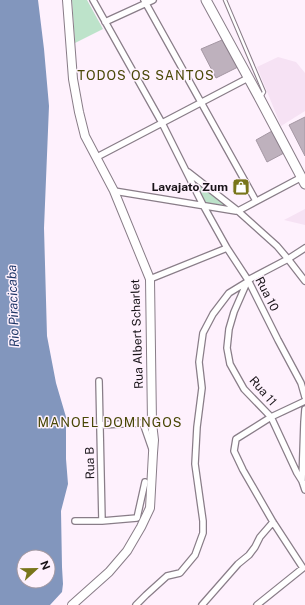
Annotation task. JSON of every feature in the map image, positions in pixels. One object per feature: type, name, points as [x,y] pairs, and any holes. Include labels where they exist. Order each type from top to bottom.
[{"type":"main road","name":"Rua Albert Scharlet","points":[[67,0],[73,78],[85,136],[114,191],[150,279],[152,423],[154,440],[150,508],[141,527],[127,551],[110,572],[72,605]]},
{"type":"main road","points":[[206,0],[303,180]]},
{"type":"street","name":"Rua 10","points":[[93,0],[162,123],[203,205],[247,281],[301,383],[305,397]]},
{"type":"street","points":[[105,22],[145,2],[153,0]]},
{"type":"street","points":[[145,2],[202,102],[256,202]]},
{"type":"street","points":[[97,157],[248,78]]},
{"type":"street","points":[[186,170],[238,211],[277,246],[305,281]]},
{"type":"street","points":[[114,191],[238,211],[303,180]]},
{"type":"street","points":[[150,279],[227,248]]},
{"type":"street","points":[[136,605],[146,594],[167,576],[180,573],[195,555],[203,533],[203,521],[195,464],[197,427],[202,388],[199,362],[204,333],[213,314],[229,294],[247,281],[305,248]]},
{"type":"street","name":"Rua 11","points":[[247,281],[234,312],[229,329],[227,348],[230,364],[244,389],[271,417],[305,490]]},
{"type":"street","name":"Rua B","points":[[99,381],[102,521]]},
{"type":"street","points":[[257,605],[303,568],[273,522],[243,470],[234,451],[236,439],[271,417],[305,401]]},
{"type":"street","points":[[302,481],[305,409]]},
{"type":"street","points":[[100,425],[143,423],[153,453]]},
{"type":"street","points":[[75,521],[102,521],[137,518],[145,482]]},
{"type":"street","points":[[202,605],[238,564],[249,555],[273,522]]},
{"type":"lane","points":[[225,0],[264,92],[260,99]]},
{"type":"shaded area","points":[[278,57],[296,62],[305,73],[305,111],[281,126],[257,67]]},
{"type":"shaded area","points":[[305,209],[305,225],[284,220]]},
{"type":"green space","points":[[72,0],[87,0],[103,29],[75,43]]},
{"type":"green space","points":[[192,178],[226,205],[212,205],[203,202]]},
{"type":"water","name":"Rio Piracicaba","points":[[0,0],[38,0],[49,106],[44,228],[47,336],[56,383],[66,417],[66,459],[68,484],[61,511],[62,592],[50,605],[0,605]]},
{"type":"building","points":[[222,40],[238,67],[216,78],[201,49]]},
{"type":"building","points":[[305,117],[305,156],[289,125]]},
{"type":"building","points":[[272,131],[284,153],[267,162],[256,140]]},
{"type":"place","name":"Lavajato Zum","points":[[241,187]]},
{"type":"district","name":"TODOS OS SANTOS","points":[[146,75]]},
{"type":"district","name":"MANOEL DOMINGOS","points":[[110,422]]}]
